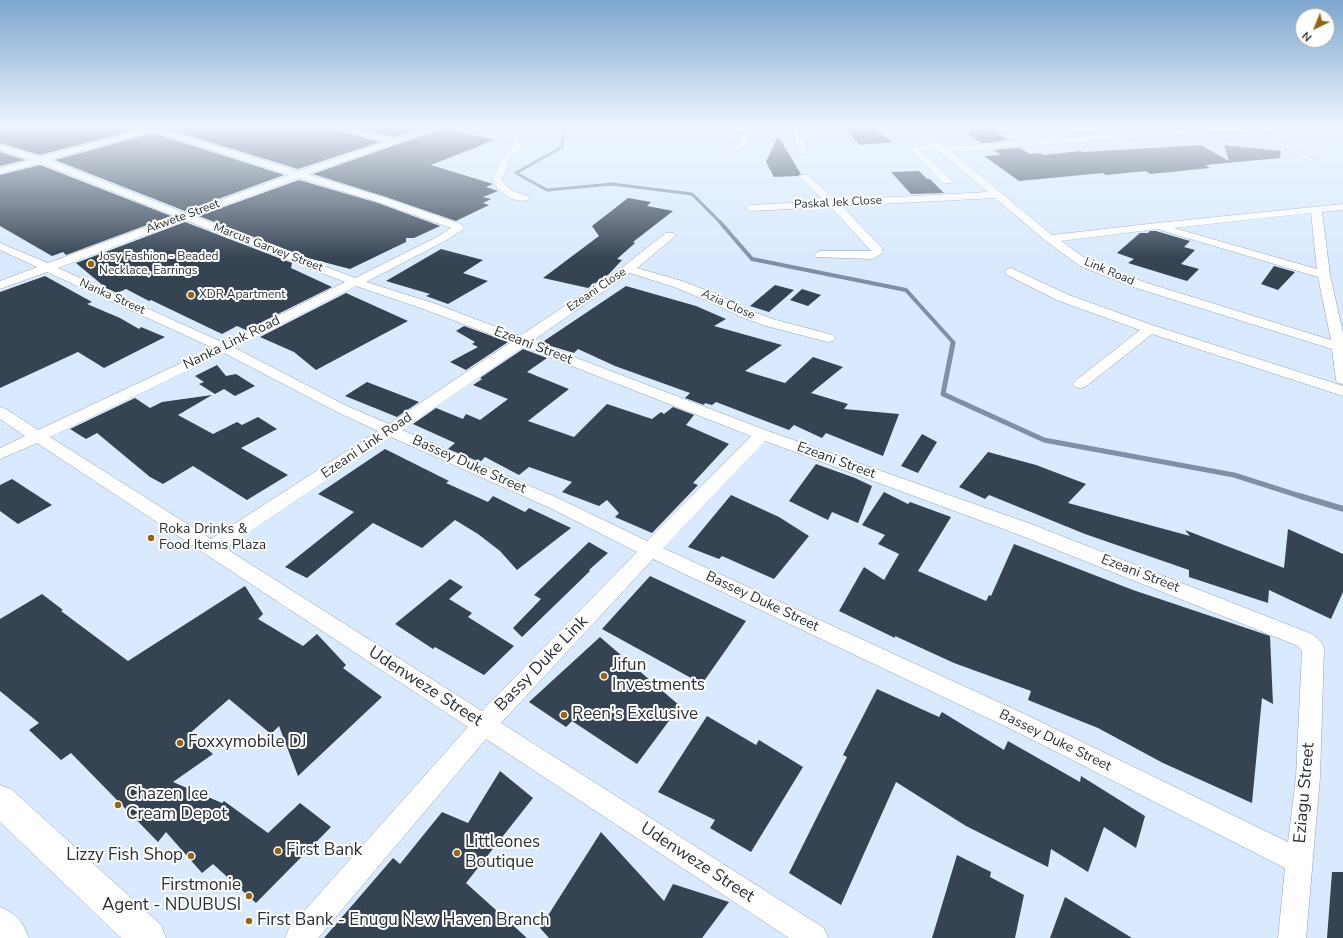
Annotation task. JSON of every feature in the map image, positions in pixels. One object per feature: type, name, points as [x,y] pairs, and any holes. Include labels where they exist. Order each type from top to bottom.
[{"type":"main road","points":[[0,800],[148,938]]},
{"type":"main road","points":[[0,925],[11,938]]},
{"type":"street","name":"Marcus Garvey Street","points":[[71,172],[355,282]]},
{"type":"street","points":[[287,172],[297,175]]},
{"type":"street","name":"Akwete Street","points":[[0,285],[306,172]]},
{"type":"street","points":[[502,172],[497,178],[501,187],[510,193],[524,198]]},
{"type":"street","points":[[938,172],[947,181]]},
{"type":"street","name":"Link Road","points":[[970,172],[1050,239],[1084,263],[1125,280],[1341,348]]},
{"type":"street","name":"Nanka Link Road","points":[[0,454],[224,348],[452,233],[458,228],[457,226],[382,200],[297,175]]},
{"type":"street","points":[[804,177],[834,204],[877,249],[877,252],[873,254],[820,254]]},
{"type":"street","name":"Paskal Jek Close","points":[[750,208],[998,195]]},
{"type":"street","points":[[1050,239],[1157,226],[1343,207]]},
{"type":"street","points":[[1316,209],[1324,275],[1341,348],[1343,380]]},
{"type":"street","points":[[1157,226],[1324,275]]},
{"type":"street","name":"Ezeani Close","points":[[521,342],[628,269],[670,235]]},
{"type":"street","name":"Nanka Street","points":[[0,246],[224,348]]},
{"type":"street","name":"Azia Close","points":[[628,269],[678,284],[713,298],[746,314],[771,323],[828,338]]},
{"type":"street","points":[[1011,272],[1064,298],[1150,329],[1343,391]]},
{"type":"street","name":"Ezeani Street","points":[[355,282],[430,307],[762,434],[1039,535],[1295,635],[1305,640],[1313,648]]},
{"type":"street","points":[[1080,384],[1150,329]]},
{"type":"street","name":"Ezeani Link Road","points":[[211,548],[391,430],[521,342]]},
{"type":"street","name":"Bassey Duke Street","points":[[224,348],[344,410],[556,504],[650,550],[1023,724],[1298,861]]},
{"type":"street","name":"Udenweze Street","points":[[0,412],[814,938]]},
{"type":"street","name":"Bassy Duke Link","points":[[299,938],[484,725],[762,434]]},
{"type":"street","name":"Eziagu Street","points":[[1292,938],[1298,861],[1308,778],[1313,648]]},
{"type":"building","points":[[13,172],[57,172],[171,216],[66,255],[63,252],[52,256],[0,226],[0,175]]},
{"type":"building","points":[[85,172],[274,172],[284,175],[185,211]]},
{"type":"building","points":[[319,172],[453,172],[493,184],[486,187],[498,191],[483,197],[491,199],[483,203],[489,205],[456,221],[313,174]]},
{"type":"building","points":[[771,172],[800,172],[801,174],[798,176],[774,177]]},
{"type":"building","points":[[891,172],[920,172],[927,179],[930,179],[944,193],[911,194]]},
{"type":"building","points":[[1006,172],[1138,172],[1106,175],[1103,173],[1019,181]]},
{"type":"building","points":[[1147,172],[1172,172],[1150,174]]},
{"type":"building","points":[[299,180],[378,203],[440,226],[414,238],[406,238],[406,242],[350,269],[308,258],[199,216]]},
{"type":"building","points":[[628,198],[651,202],[647,206],[673,211],[633,242],[635,243],[617,259],[622,260],[609,274],[588,288],[543,278],[599,236],[592,226]]},
{"type":"building","points":[[185,222],[292,263],[291,268],[332,287],[246,330],[237,326],[222,334],[126,289],[117,293],[106,288],[76,263]]},
{"type":"building","points":[[1150,231],[1156,231],[1190,241],[1184,247],[1195,250],[1181,264],[1199,269],[1187,281],[1128,263],[1134,259],[1117,253],[1140,233],[1148,233]]},
{"type":"building","points":[[441,249],[483,260],[463,273],[488,281],[448,304],[426,296],[430,294],[386,281]]},
{"type":"building","points":[[1274,266],[1295,272],[1278,290],[1261,284]]},
{"type":"building","points":[[45,276],[92,302],[87,304],[120,318],[139,329],[141,327],[165,337],[104,368],[78,352],[0,388],[0,292]]},
{"type":"building","points":[[775,285],[794,290],[769,312],[750,306]]},
{"type":"building","points":[[626,286],[696,306],[726,319],[714,326],[782,345],[745,371],[785,383],[813,357],[843,367],[811,393],[848,404],[844,409],[899,414],[883,456],[826,433],[822,438],[794,425],[789,430],[716,402],[712,405],[705,403],[704,405],[685,398],[690,393],[615,366],[578,349],[574,353],[541,343]]},
{"type":"building","points":[[802,289],[821,295],[808,306],[790,300]]},
{"type":"building","points":[[346,293],[408,321],[316,370],[294,352],[260,337]]},
{"type":"building","points":[[464,326],[508,342],[466,370],[450,362],[478,347],[472,344],[475,342],[456,331]]},
{"type":"building","points":[[523,349],[547,358],[527,372],[569,389],[528,421],[574,437],[607,404],[652,419],[661,412],[664,414],[673,407],[694,415],[686,425],[729,444],[693,483],[698,485],[652,533],[615,517],[619,513],[607,500],[599,506],[562,492],[572,482],[529,467],[519,475],[485,457],[480,462],[448,449],[455,443],[413,424],[436,408],[463,419],[466,414],[480,420],[508,399],[473,385],[482,379],[480,378]]},
{"type":"building","points":[[217,365],[226,376],[236,374],[255,386],[235,396],[224,389],[215,394],[199,384],[204,382],[195,376]]},
{"type":"building","points":[[367,382],[419,402],[397,417],[345,396]]},
{"type":"building","points":[[212,395],[178,415],[213,434],[237,422],[242,425],[258,417],[277,429],[241,448],[288,475],[247,500],[193,466],[163,484],[150,477],[97,433],[86,439],[70,429],[135,398],[150,408],[162,402]]},
{"type":"building","points":[[922,434],[937,442],[918,473],[901,466]]},
{"type":"building","points":[[385,449],[449,481],[446,483],[488,502],[493,496],[525,512],[529,508],[571,528],[517,570],[500,551],[478,534],[455,520],[422,548],[373,523],[307,578],[285,567],[354,512],[318,494]]},
{"type":"building","points":[[988,452],[1036,465],[1086,484],[1068,503],[1190,536],[1185,530],[1284,568],[1288,529],[1343,554],[1343,592],[1331,619],[1269,590],[1268,603],[1189,577],[1189,570],[1085,534],[989,495],[985,499],[959,487]]},
{"type":"building","points":[[816,464],[855,478],[872,486],[858,523],[832,512],[828,520],[789,501]]},
{"type":"building","points":[[12,479],[52,505],[18,524],[0,511],[0,485]]},
{"type":"building","points":[[884,492],[908,504],[910,502],[951,517],[918,571],[986,601],[989,595],[991,596],[1014,544],[1133,590],[1270,636],[1273,704],[1262,698],[1252,803],[1163,763],[1098,728],[1028,700],[1031,691],[954,663],[895,636],[895,638],[839,611],[864,567],[884,580],[899,554],[878,544],[885,535],[862,525]]},
{"type":"building","points":[[731,495],[779,517],[809,536],[774,579],[722,556],[719,559],[688,547]]},
{"type":"building","points":[[589,542],[608,553],[522,637],[513,628],[541,599],[534,595]]},
{"type":"building","points":[[650,576],[746,621],[702,684],[602,629]]},
{"type":"building","points":[[450,579],[463,587],[449,599],[472,613],[468,617],[514,646],[484,675],[435,647],[433,649],[395,624]]},
{"type":"building","points":[[245,586],[263,614],[258,619],[303,646],[317,634],[346,665],[343,668],[382,697],[298,776],[279,726],[271,734],[229,699],[189,734],[213,754],[173,782],[222,803],[224,801],[268,833],[300,803],[331,827],[256,903],[213,864],[202,873],[166,832],[158,842],[71,753],[61,760],[29,730],[39,723],[0,691],[0,619],[42,594],[63,610],[61,611],[128,661]]},
{"type":"building","points":[[600,637],[680,706],[637,764],[572,721],[566,727],[529,702]]},
{"type":"building","points":[[877,689],[939,717],[942,712],[1004,750],[1008,741],[1080,782],[1081,776],[1145,816],[1136,848],[1104,827],[1088,872],[1051,849],[1048,867],[966,826],[896,782],[841,905],[789,873],[847,757],[843,755]]},
{"type":"building","points":[[707,716],[756,745],[759,740],[803,767],[751,852],[710,828],[715,820],[658,792]]},
{"type":"building","points":[[500,771],[533,798],[466,883],[527,938],[324,938],[393,858],[400,864],[442,812],[468,823]]},
{"type":"building","points":[[601,832],[664,901],[673,884],[729,902],[702,938],[549,938],[540,928]]},
{"type":"building","points":[[957,855],[991,872],[990,877],[1024,895],[1015,938],[932,938]]},
{"type":"building","points":[[1332,872],[1343,872],[1343,938],[1327,938]]},
{"type":"building","points":[[1065,897],[1132,938],[1050,938]]},
{"type":"waterway","points":[[518,172],[516,173],[547,190],[612,184],[692,194],[720,222]]},
{"type":"waterway","points":[[720,222],[752,259],[906,290],[953,343]]},
{"type":"waterway","points":[[953,343],[943,394],[1044,440],[1234,475],[1303,497]]},
{"type":"waterway","points":[[1300,496],[1343,509]]},
{"type":"place","name":"Josy Fashion - Beaded Necklace, Earrings","points":[[91,264]]},
{"type":"place","name":"XDR Apartment","points":[[191,295]]},
{"type":"place","name":"Roka Drinks & Food Items Plaza","points":[[151,538]]},
{"type":"place","name":"Jifun Investments","points":[[604,676]]},
{"type":"place","name":"Reen's Exclusive","points":[[564,715]]},
{"type":"place","name":"Foxxymobile DJ","points":[[180,743]]},
{"type":"place","name":"Chazen Ice Cream Depot","points":[[118,805]]},
{"type":"place","name":"First Bank","points":[[278,851]]},
{"type":"place","name":"Littleones Boutique","points":[[457,853]]},
{"type":"place","name":"Lizzy Fish Shop","points":[[191,856]]},
{"type":"place","name":"Firstmonie Agent - NDUBUSI","points":[[249,896]]},
{"type":"place","name":"First Bank - Enugu New Haven Branch","points":[[249,921]]}]
